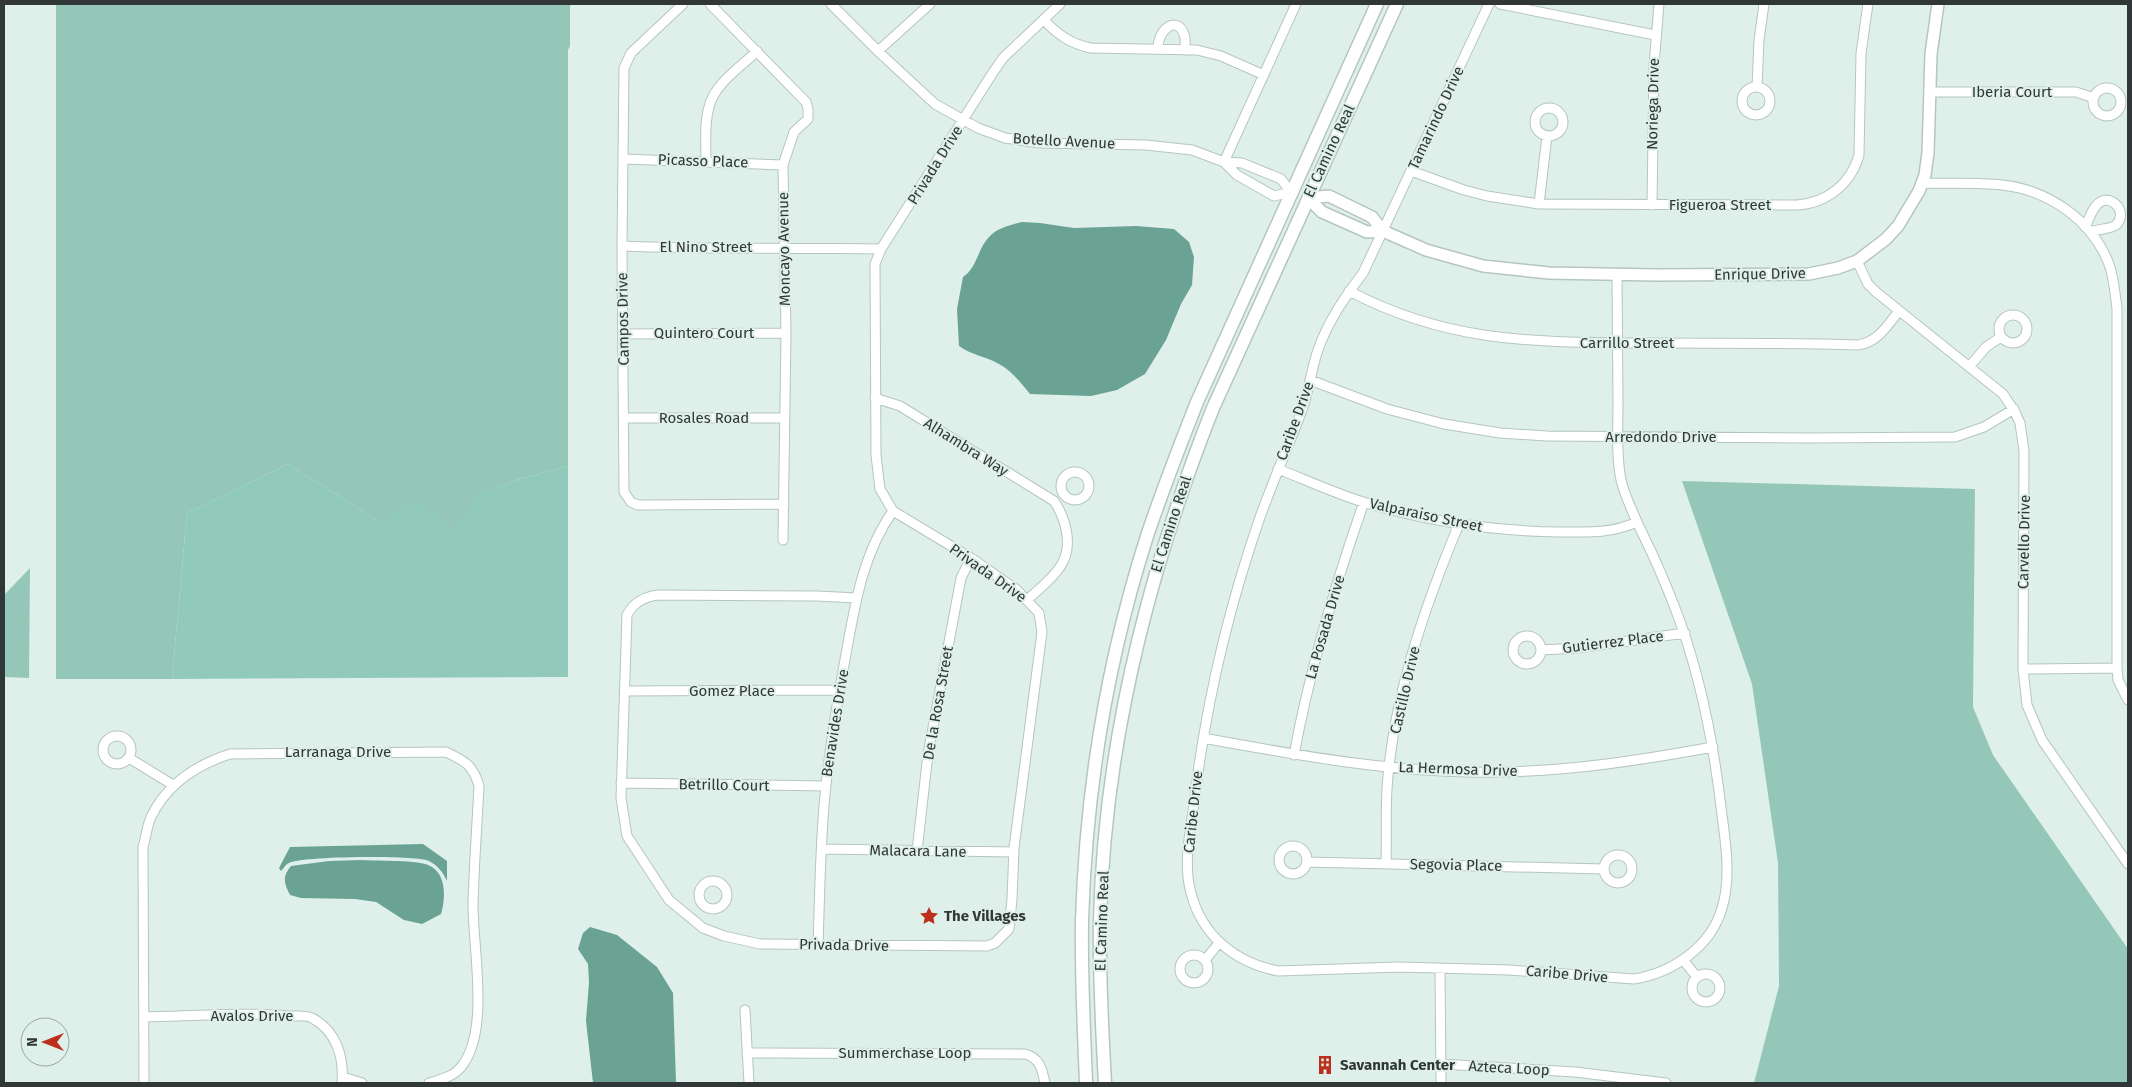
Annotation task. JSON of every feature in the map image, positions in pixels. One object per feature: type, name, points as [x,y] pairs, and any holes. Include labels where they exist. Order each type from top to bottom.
[{"type":"main road","name":"El Camino Real","points":[[1086,1083],[1082,920],[1086,858],[1101,734],[1117,650],[1148,534],[1170,468],[1219,351],[1377,4]]},
{"type":"main road","name":"El Camino Real","points":[[1105,1083],[1100,978],[1104,859],[1111,788],[1135,651],[1165,540],[1189,469],[1213,408],[1397,4]]},
{"type":"main road","points":[[1291,192],[1308,198]]},
{"type":"street","name":"Campos Drive","points":[[683,4],[632,53],[624,68],[622,246],[624,492],[631,502],[638,505],[784,504]]},
{"type":"street","name":"Moncayo Avenue","points":[[710,4],[806,102],[808,109],[808,119],[794,132],[783,165],[786,333],[784,540]]},
{"type":"street","name":"Botello Avenue","points":[[831,4],[935,104],[962,121],[1005,138],[1039,143],[1192,150],[1224,162],[1242,163],[1281,180],[1291,192],[1274,196],[1237,175],[1224,162]]},
{"type":"street","points":[[878,51],[930,4]]},
{"type":"street","name":"Privada Drive","points":[[856,598],[818,596],[649,596],[637,602],[631,608],[628,615],[621,783],[621,798],[627,836],[669,900],[703,928],[746,942],[760,944],[988,946],[995,943],[1009,929],[1014,852],[1042,632],[1038,613],[1017,590],[971,558],[894,511],[883,495],[879,481],[876,455],[875,264],[881,249],[1004,58],[1060,4]]},
{"type":"street","points":[[1224,162],[1296,4]]},
{"type":"street","name":"Tamarindo Drive","points":[[1383,232],[1489,4]]},
{"type":"street","points":[[1500,4],[1656,35]]},
{"type":"street","name":"Noriega Drive","points":[[1652,205],[1656,35],[1659,4]]},
{"type":"street","points":[[1757,87],[1759,40],[1764,4]]},
{"type":"street","name":"Figueroa Street","points":[[1411,171],[1487,196],[1539,204],[1797,205],[1816,202],[1837,190],[1851,172],[1859,155],[1861,53],[1868,4]]},
{"type":"street","name":"Enrique Drive","points":[[1308,198],[1322,212],[1367,232],[1383,232],[1426,250],[1483,266],[1549,273],[1617,275],[1809,274],[1838,268],[1857,261],[1886,239],[1898,226],[1910,208],[1922,183],[1928,153],[1931,54],[1938,4]]},
{"type":"street","points":[[1044,20],[1066,39],[1078,45],[1091,48],[1210,52],[1264,75]]},
{"type":"street","points":[[1158,49],[1158,41],[1162,31],[1168,27],[1175,26],[1184,33],[1185,50]]},
{"type":"street","points":[[706,161],[705,141],[708,107],[712,98],[718,89],[757,51]]},
{"type":"street","name":"Iberia Court","points":[[1929,92],[2076,92],[2094,98]]},
{"type":"street","points":[[1539,204],[1547,136]]},
{"type":"street","name":"Picasso Place","points":[[623,158],[783,165]]},
{"type":"street","points":[[1922,183],[2002,185],[2028,190],[2062,206],[2088,229],[2102,249],[2109,266],[2117,308],[2117,668],[2118,680],[2128,700]]},
{"type":"street","name":"Enrique Drive","points":[[1308,198],[1329,196],[1372,217],[1383,232]]},
{"type":"street","name":"Caribe Drive","points":[[1383,232],[1363,273],[1349,291],[1325,333],[1303,409],[1258,522],[1230,616],[1211,692],[1203,738],[1191,823],[1188,877],[1190,892],[1204,924],[1220,942],[1245,961],[1261,968],[1278,971],[1399,967],[1545,972],[1634,979],[1649,977],[1683,960],[1701,945],[1714,928],[1722,908],[1725,891],[1725,841],[1713,747],[1695,667],[1685,633],[1660,569],[1637,522],[1622,481],[1619,438],[1617,275]]},
{"type":"street","name":"El Nino Street","points":[[622,246],[881,249]]},
{"type":"street","name":"Carvello Drive","points":[[1857,261],[1868,284],[1996,388],[2014,409],[2020,423],[2024,451],[2023,669],[2028,704],[2042,740],[2128,864]]},
{"type":"street","name":"Carrillo Street","points":[[1349,291],[1388,311],[1437,326],[1482,336],[1546,342],[1858,345],[1872,341],[1880,335],[1899,311]]},
{"type":"street","name":"Quintero Court","points":[[623,334],[786,333]]},
{"type":"street","points":[[1969,367],[1986,347],[2001,337]]},
{"type":"street","name":"Arredondo Drive","points":[[1310,380],[1387,410],[1444,424],[1527,435],[1619,438],[1955,436],[1984,427],[2014,409]]},
{"type":"street","name":"Alhambra Way","points":[[875,398],[904,408],[1054,501]]},
{"type":"street","name":"Rosales Road","points":[[624,418],[785,418]]},
{"type":"street","name":"Valparaiso Street","points":[[1278,469],[1364,502],[1459,524],[1516,530],[1605,532],[1623,529],[1637,522]]},
{"type":"street","points":[[1027,600],[1060,568],[1065,557],[1066,527],[1054,501],[1064,495]]},
{"type":"street","name":"La Posada Drive","points":[[1294,755],[1303,708],[1328,611],[1364,502]]},
{"type":"street","name":"Benavides Drive","points":[[818,944],[826,786],[856,598],[868,560],[882,530],[894,511]]},
{"type":"street","name":"Castillo Drive","points":[[1386,863],[1389,767],[1402,697],[1419,632],[1440,570],[1459,524]]},
{"type":"street","name":"De la Rosa Street","points":[[917,851],[917,834],[928,754],[961,578],[971,558]]},
{"type":"street","name":"Gutierrez Place","points":[[1541,650],[1578,648],[1685,633]]},
{"type":"street","points":[[2023,669],[2117,668]]},
{"type":"street","name":"Gomez Place","points":[[625,691],[840,690]]},
{"type":"street","name":"La Hermosa Drive","points":[[1203,738],[1294,755],[1389,767],[1497,772],[1555,770],[1644,760],[1713,747]]},
{"type":"street","name":"Larranaga Drive","points":[[144,1083],[143,847],[150,819],[160,802],[174,785],[197,768],[212,760],[230,754],[446,752],[468,764],[476,774],[479,786],[473,906],[478,995],[475,1039],[464,1063],[452,1076],[429,1083]]},
{"type":"street","points":[[129,758],[174,785]]},
{"type":"street","name":"Betrillo Court","points":[[621,783],[826,786]]},
{"type":"street","name":"Malacara Lane","points":[[822,849],[1014,852]]},
{"type":"street","name":"Segovia Place","points":[[1307,862],[1604,870]]},
{"type":"street","points":[[690,917],[702,904]]},
{"type":"street","points":[[1205,960],[1220,942]]},
{"type":"street","points":[[1683,960],[1697,978]]},
{"type":"street","points":[[1440,969],[1441,1083]]},
{"type":"street","points":[[745,1010],[749,1083]]},
{"type":"street","name":"Avalos Drive","points":[[144,1017],[277,1015],[311,1017],[324,1027],[339,1047],[344,1065],[342,1080]]},
{"type":"street","name":"Summerchase Loop","points":[[747,1053],[1025,1054],[1031,1056],[1040,1064],[1045,1083]]},
{"type":"street","name":"Azteca Loop","points":[[1441,1064],[1575,1072],[1666,1083]]},
{"type":"street","points":[[342,1080],[362,1083]]},
{"type":"shaded area","points":[[56,4],[570,4],[570,46],[568,50],[568,466],[513,481],[480,496],[454,530],[380,522],[288,464],[187,513],[172,679],[56,679]]},
{"type":"shaded area","points":[[1022,222],[1074,228],[1136,226],[1174,229],[1189,242],[1194,257],[1192,285],[1181,304],[1166,340],[1145,374],[1117,390],[1091,396],[1030,394],[1004,367],[959,346],[957,309],[963,277],[968,273],[985,242],[992,234],[1004,227]]},
{"type":"shaded area","points":[[288,464],[380,522],[416,499],[454,530],[479,496],[513,481],[568,466],[568,677],[172,679],[187,513]]},
{"type":"shaded area","points":[[1682,481],[1975,489],[1973,707],[1993,755],[2128,949],[2128,1083],[1754,1083],[1779,986],[1778,863],[1752,684]]},
{"type":"shaded area","points":[[30,568],[29,678],[4,677],[4,595]]},
{"type":"shaded area","points":[[423,844],[447,861],[447,881],[435,865],[420,859],[359,857],[315,859],[289,863],[281,871],[279,868],[290,847]]},
{"type":"shaded area","points":[[329,861],[411,862],[432,867],[441,878],[443,885],[444,900],[441,914],[422,924],[404,920],[376,902],[355,899],[301,898],[290,895],[286,887],[285,877],[291,866]]},
{"type":"shaded area","points":[[590,927],[617,935],[657,967],[673,993],[676,1083],[593,1083],[586,1021],[589,982],[588,964],[578,949],[583,933]]},
{"type":"place","name":"The Villages","points":[[929,916]]},
{"type":"place","name":"Savannah Center","points":[[1325,1065]]}]
